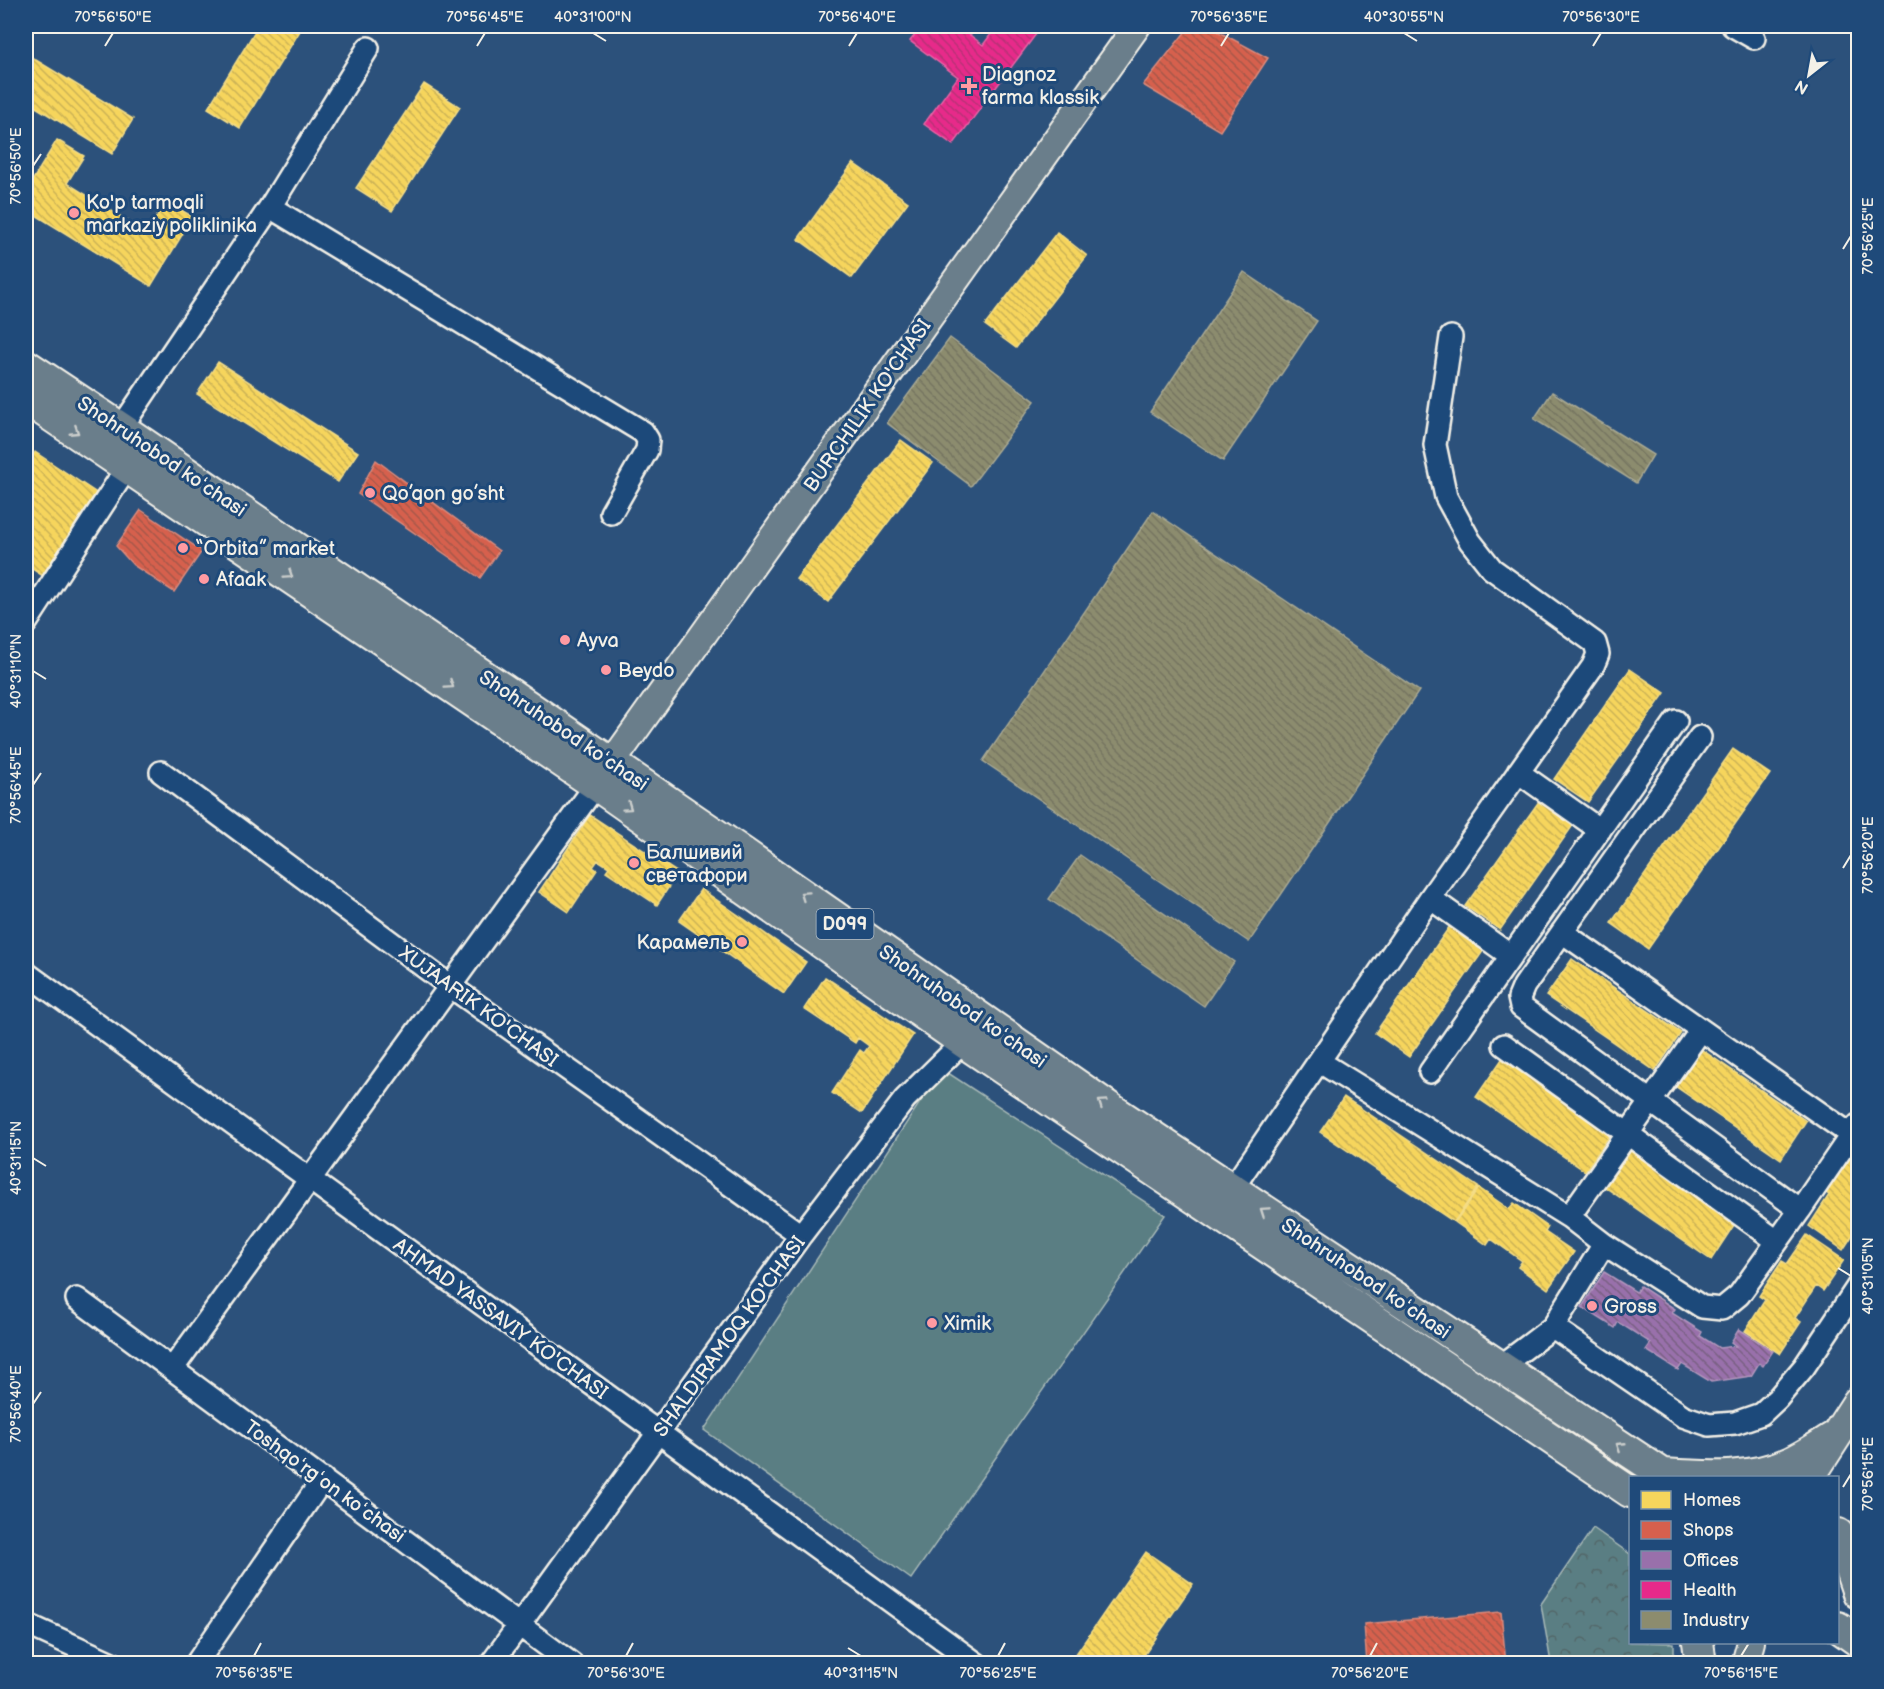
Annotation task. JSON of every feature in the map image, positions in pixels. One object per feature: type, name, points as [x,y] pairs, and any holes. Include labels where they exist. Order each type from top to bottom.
[{"type":"highway","name":"Shohruhobod koʻchasi","points":[[26,365],[122,428],[604,774],[1629,1491]]},
{"type":"highway","name":"Shohruhobod koʻchasi","points":[[26,399],[604,774]]},
{"type":"highway","name":"Shohruhobod koʻchasi","points":[[970,1030],[1232,1190],[1666,1476]]},
{"type":"highway","points":[[1810,1476],[1858,1402]]},
{"type":"highway","points":[[1730,1476],[1758,1473],[1792,1462],[1835,1436]]},
{"type":"highway","points":[[1833,1476],[1835,1436]]},
{"type":"highway","points":[[1839,1537],[1858,1593]]},
{"type":"highway","points":[[1839,1586],[1858,1598]]},
{"type":"highway","points":[[1839,1628],[1858,1641]]},
{"type":"highway","points":[[1698,1644],[1701,1664]]},
{"type":"main road","name":"BURCHILIK KO'CHASI","points":[[604,774],[1137,26]]},
{"type":"main road","points":[[1701,1664],[1707,1644]]},
{"type":"main road","points":[[1745,1664],[1750,1644]]},
{"type":"street","points":[[1733,26],[1754,38]]},
{"type":"street","points":[[122,428],[270,207],[368,48]]},
{"type":"street","points":[[270,207],[643,432],[648,440],[647,450],[611,513]]},
{"type":"street","points":[[1232,1190],[1593,666],[1598,654],[1595,643],[1492,569],[1470,541],[1446,497],[1435,445],[1451,337]]},
{"type":"street","points":[[26,623],[129,466]]},
{"type":"street","points":[[1430,1071],[1677,721]]},
{"type":"street","points":[[1700,737],[1524,986],[1519,998],[1521,1007],[1800,1210]]},
{"type":"street","name":"XUJAARIK KO'CHASI","points":[[161,772],[450,986],[801,1235]]},
{"type":"street","points":[[1518,772],[1600,830]]},
{"type":"street","points":[[172,1368],[313,1179],[604,774]]},
{"type":"street","points":[[1431,898],[1511,956]]},
{"type":"street","points":[[1320,1062],[1569,1217],[1604,1244],[1702,1307],[1722,1309],[1739,1295],[1855,1130],[1701,1030],[1562,932]]},
{"type":"street","name":"AHMAD YASSAVIY KO'CHASI","points":[[26,973],[313,1179],[658,1434],[976,1664]]},
{"type":"street","name":"SHALDIRAMOQ KO'CHASI","points":[[491,1664],[801,1235],[905,1099],[970,1030]]},
{"type":"street","points":[[1569,1217],[1701,1030]]},
{"type":"street","points":[[1504,1045],[1777,1241]]},
{"type":"street","points":[[1500,1367],[1553,1327],[1604,1244]]},
{"type":"street","points":[[1553,1327],[1683,1416],[1709,1425],[1735,1423],[1761,1414],[1777,1399],[1804,1367],[1858,1286]]},
{"type":"street","name":"Toshqoʻrgʻon koʻchasi","points":[[77,1299],[572,1664]]},
{"type":"street","points":[[196,1664],[323,1479]]},
{"type":"street","points":[[26,1624],[114,1664]]},
{"type":"green space","name":"Ximik","points":[[942,1069],[1165,1215],[911,1579],[704,1430]]},
{"type":"green space","points":[[1593,1528],[1629,1553],[1629,1644],[1674,1644],[1674,1663],[1551,1663],[1541,1604]]},
{"type":"building: Homes","points":[[258,26],[303,26],[240,128],[208,108]]},
{"type":"building: Homes","points":[[26,54],[133,119],[112,154],[26,101]]},
{"type":"building: Homes","points":[[424,84],[460,107],[392,211],[356,188]]},
{"type":"building: Homes","name":"Ko'p tarmoqli markaziy poliklinika","points":[[57,140],[84,156],[67,183],[147,233],[166,201],[193,217],[151,286],[26,209],[26,191]]},
{"type":"building: Homes","points":[[853,163],[908,202],[852,278],[798,239]]},
{"type":"building: Homes","points":[[1057,232],[1087,256],[1016,348],[985,325]]},
{"type":"building: Homes","points":[[218,362],[358,452],[338,482],[197,394]]},
{"type":"building: Homes","points":[[901,440],[933,463],[828,602],[796,579]]},
{"type":"building: Homes","points":[[35,452],[98,494],[43,576],[26,565],[26,466]]},
{"type":"building: Homes","points":[[1630,669],[1665,693],[1588,802],[1554,779]]},
{"type":"building: Homes","points":[[1733,749],[1770,774],[1648,949],[1611,923]]},
{"type":"building: Homes","points":[[1542,797],[1576,821],[1500,930],[1465,906]]},
{"type":"building: Homes","name":"Балшивий светафори","points":[[590,815],[678,873],[657,905],[606,871],[609,867],[598,860],[593,867],[597,870],[569,912],[539,892]]},
{"type":"building: Homes","name":"Карамель","points":[[701,889],[806,962],[784,994],[679,921]]},
{"type":"building: Homes","points":[[1452,923],[1486,947],[1409,1057],[1375,1033]]},
{"type":"building: Homes","points":[[1572,959],[1681,1033],[1655,1071],[1546,996]]},
{"type":"building: Homes","points":[[825,977],[913,1035],[862,1113],[832,1093],[860,1050],[864,1053],[869,1046],[858,1038],[855,1043],[804,1009]]},
{"type":"building: Homes","points":[[1698,1047],[1806,1121],[1781,1159],[1672,1084]]},
{"type":"building: Homes","points":[[1502,1059],[1611,1134],[1585,1171],[1476,1097]]},
{"type":"building: Homes","points":[[1344,1097],[1478,1187],[1454,1222],[1320,1132]]},
{"type":"building: Homes","points":[[1628,1147],[1736,1222],[1711,1260],[1602,1185]]},
{"type":"building: Homes","points":[[1858,1149],[1858,1227],[1843,1250],[1809,1226],[1829,1195],[1823,1191],[1846,1157],[1851,1160]]},
{"type":"building: Homes","points":[[1479,1188],[1509,1209],[1514,1203],[1548,1227],[1545,1232],[1574,1252],[1548,1289],[1518,1267],[1522,1261],[1491,1239],[1487,1245],[1455,1222]]},
{"type":"building: Homes","points":[[1807,1235],[1844,1260],[1823,1291],[1816,1286],[1795,1318],[1801,1322],[1780,1354],[1745,1331],[1765,1300],[1759,1296],[1782,1261],[1787,1264]]},
{"type":"building: Homes","points":[[1146,1552],[1193,1584],[1138,1664],[1069,1664]]},
{"type":"building: Shops","points":[[1190,26],[1208,26],[1268,58],[1220,131],[1143,85]]},
{"type":"building: Shops","points":[[376,460],[499,551],[480,578],[358,494]]},
{"type":"building: Shops","points":[[141,510],[202,551],[174,592],[133,565],[116,546]]},
{"type":"building: Shops","points":[[1501,1612],[1506,1664],[1367,1664],[1364,1624]]},
{"type":"building: Offices","points":[[1604,1272],[1636,1292],[1640,1286],[1675,1309],[1672,1313],[1702,1332],[1700,1336],[1719,1348],[1736,1346],[1731,1342],[1739,1329],[1773,1351],[1763,1366],[1759,1363],[1751,1376],[1711,1382],[1682,1364],[1678,1370],[1646,1350],[1651,1343],[1618,1322],[1615,1328],[1582,1307]]},
{"type":"building: Health","points":[[922,26],[958,26],[983,45],[997,26],[1042,26],[953,145],[924,124],[958,77],[910,41]]},
{"type":"building: Industry","points":[[1244,272],[1317,321],[1223,461],[1150,412]]},
{"type":"building: Industry","points":[[950,338],[1035,401],[971,486],[887,423]]},
{"type":"building: Industry","points":[[1552,392],[1653,455],[1636,483],[1534,419]]},
{"type":"building: Industry","points":[[1153,511],[1419,691],[1249,942],[983,761]]},
{"type":"building: Industry","points":[[1080,855],[1234,962],[1204,1006],[1049,899]]},
{"type":"place","name":"Diagnoz farma klassik","points":[[969,86]]},
{"type":"place","name":"Ko'p tarmoqli markaziy poliklinika","points":[[74,213]]},
{"type":"place","name":"Qo’qon go’sht","points":[[370,493]]},
{"type":"place","name":"“Orbita” market","points":[[183,548]]},
{"type":"place","name":"Afaak","points":[[204,579]]},
{"type":"place","name":"Ayva","points":[[565,640]]},
{"type":"place","name":"Beydo","points":[[606,670]]},
{"type":"place","name":"Балшивий светафори","points":[[634,863]]},
{"type":"place","name":"Карамель","points":[[742,942]]},
{"type":"place","name":"Gross","points":[[1592,1306]]},
{"type":"place","name":"Ximik","points":[[932,1323]]}]
